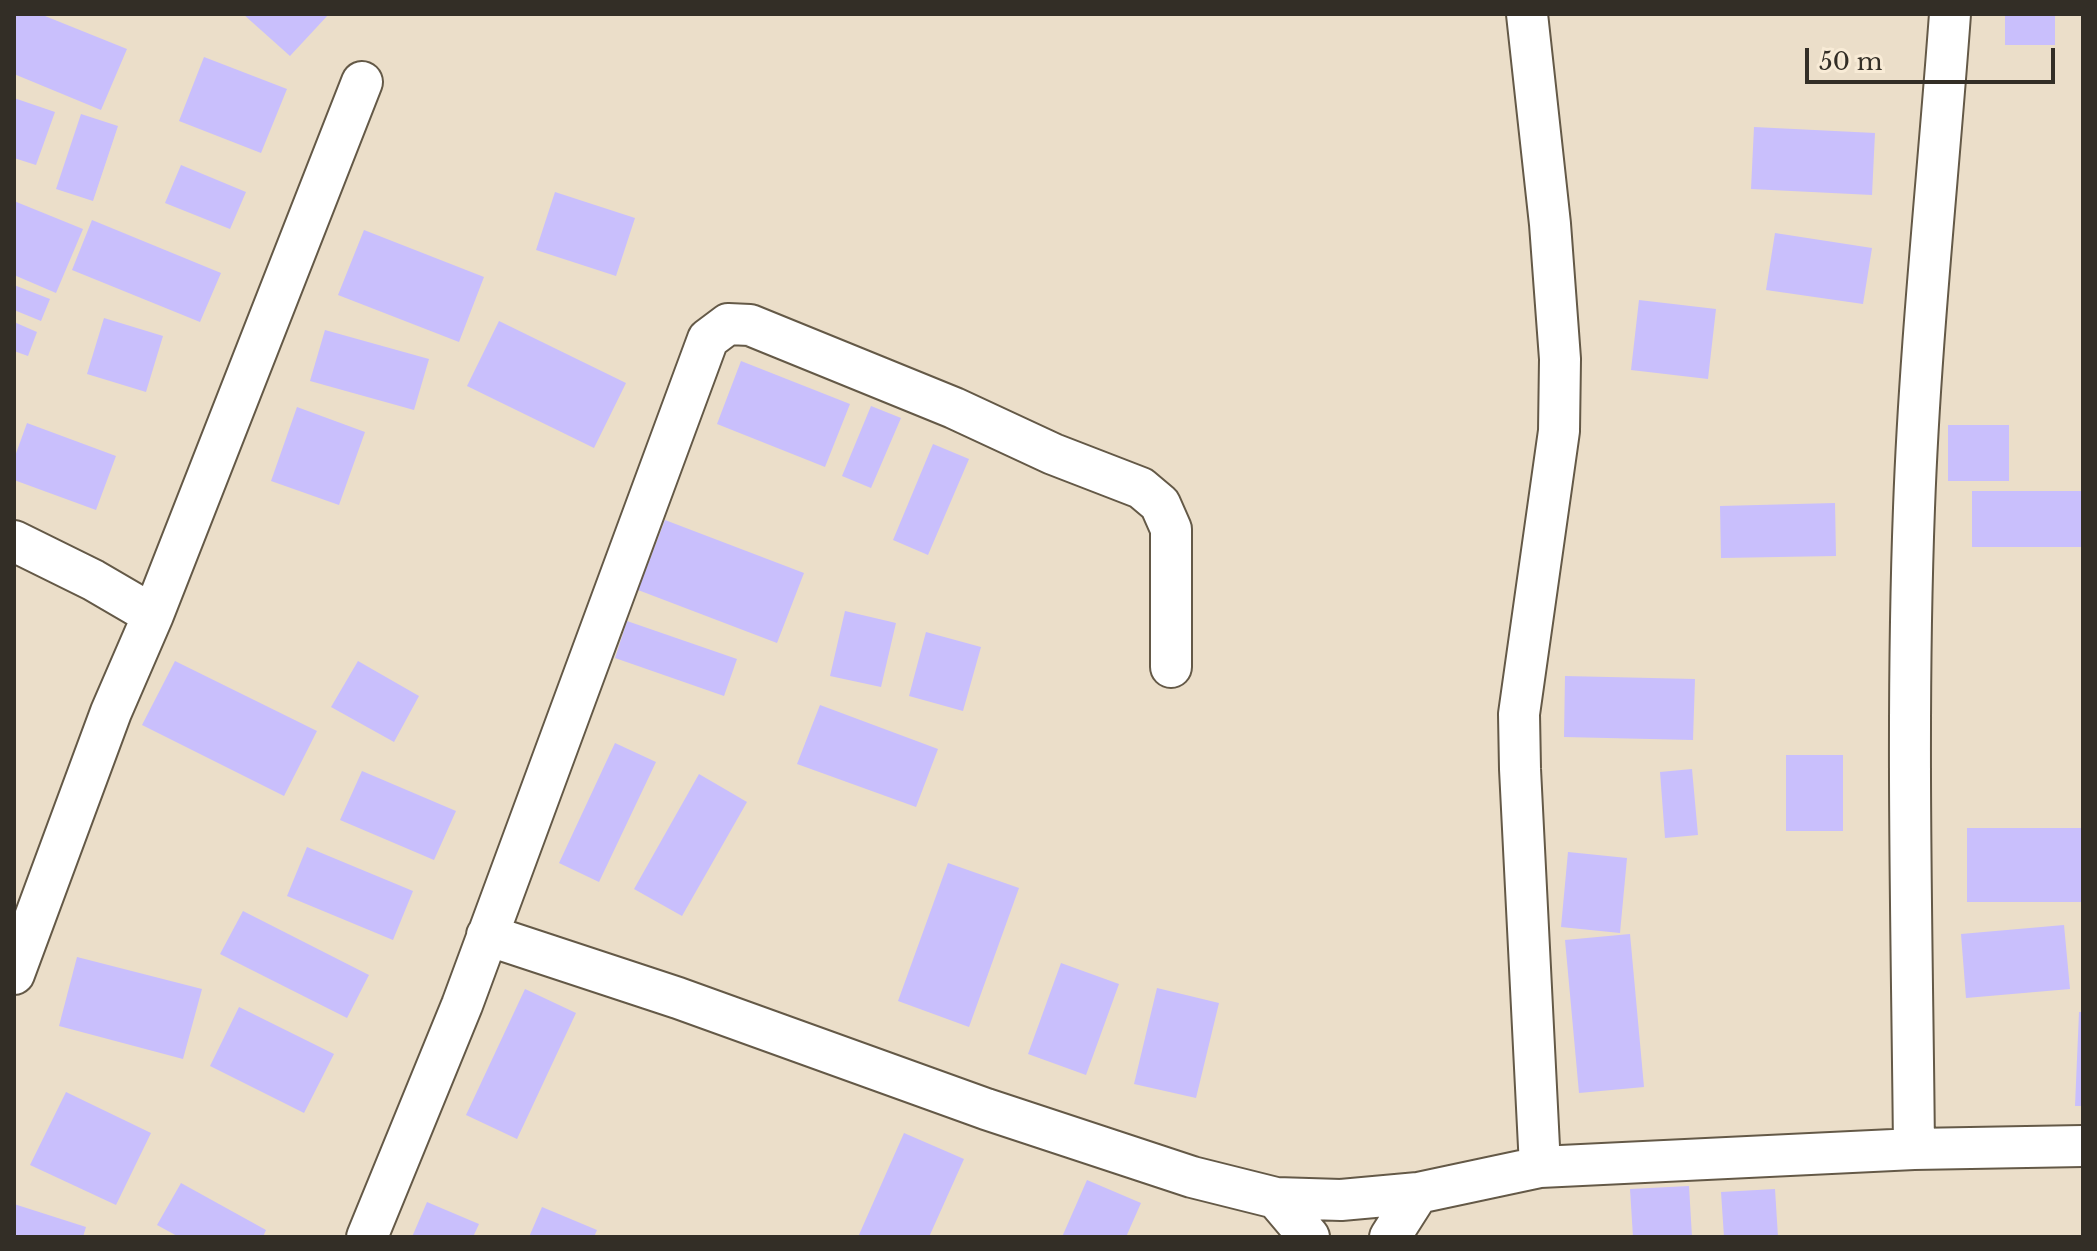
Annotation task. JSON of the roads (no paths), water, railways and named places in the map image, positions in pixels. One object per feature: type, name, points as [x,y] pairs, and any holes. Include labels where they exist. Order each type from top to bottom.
[{"type":"street","points":[[1527,14],[1550,224],[1560,359],[1559,431],[1519,714],[1540,1167]]},
{"type":"street","points":[[1914,1149],[1911,707],[1914,509],[1924,312],[1950,14]]},
{"type":"street","points":[[14,974],[111,712],[153,615],[362,82]]},
{"type":"street","points":[[367,1237],[462,1005],[708,339],[728,324],[750,325],[954,408],[1053,454],[1141,488],[1160,504],[1171,529],[1171,667]]},
{"type":"street","points":[[14,541],[93,580],[153,615]]},
{"type":"street","points":[[487,935],[678,998],[986,1109],[1192,1177],[1276,1198],[1341,1200],[1418,1193],[1540,1167],[1914,1149],[2083,1146]]},
{"type":"street","points":[[1390,1237],[1418,1193]]},
{"type":"street","points":[[1276,1198],[1309,1237]]}]
